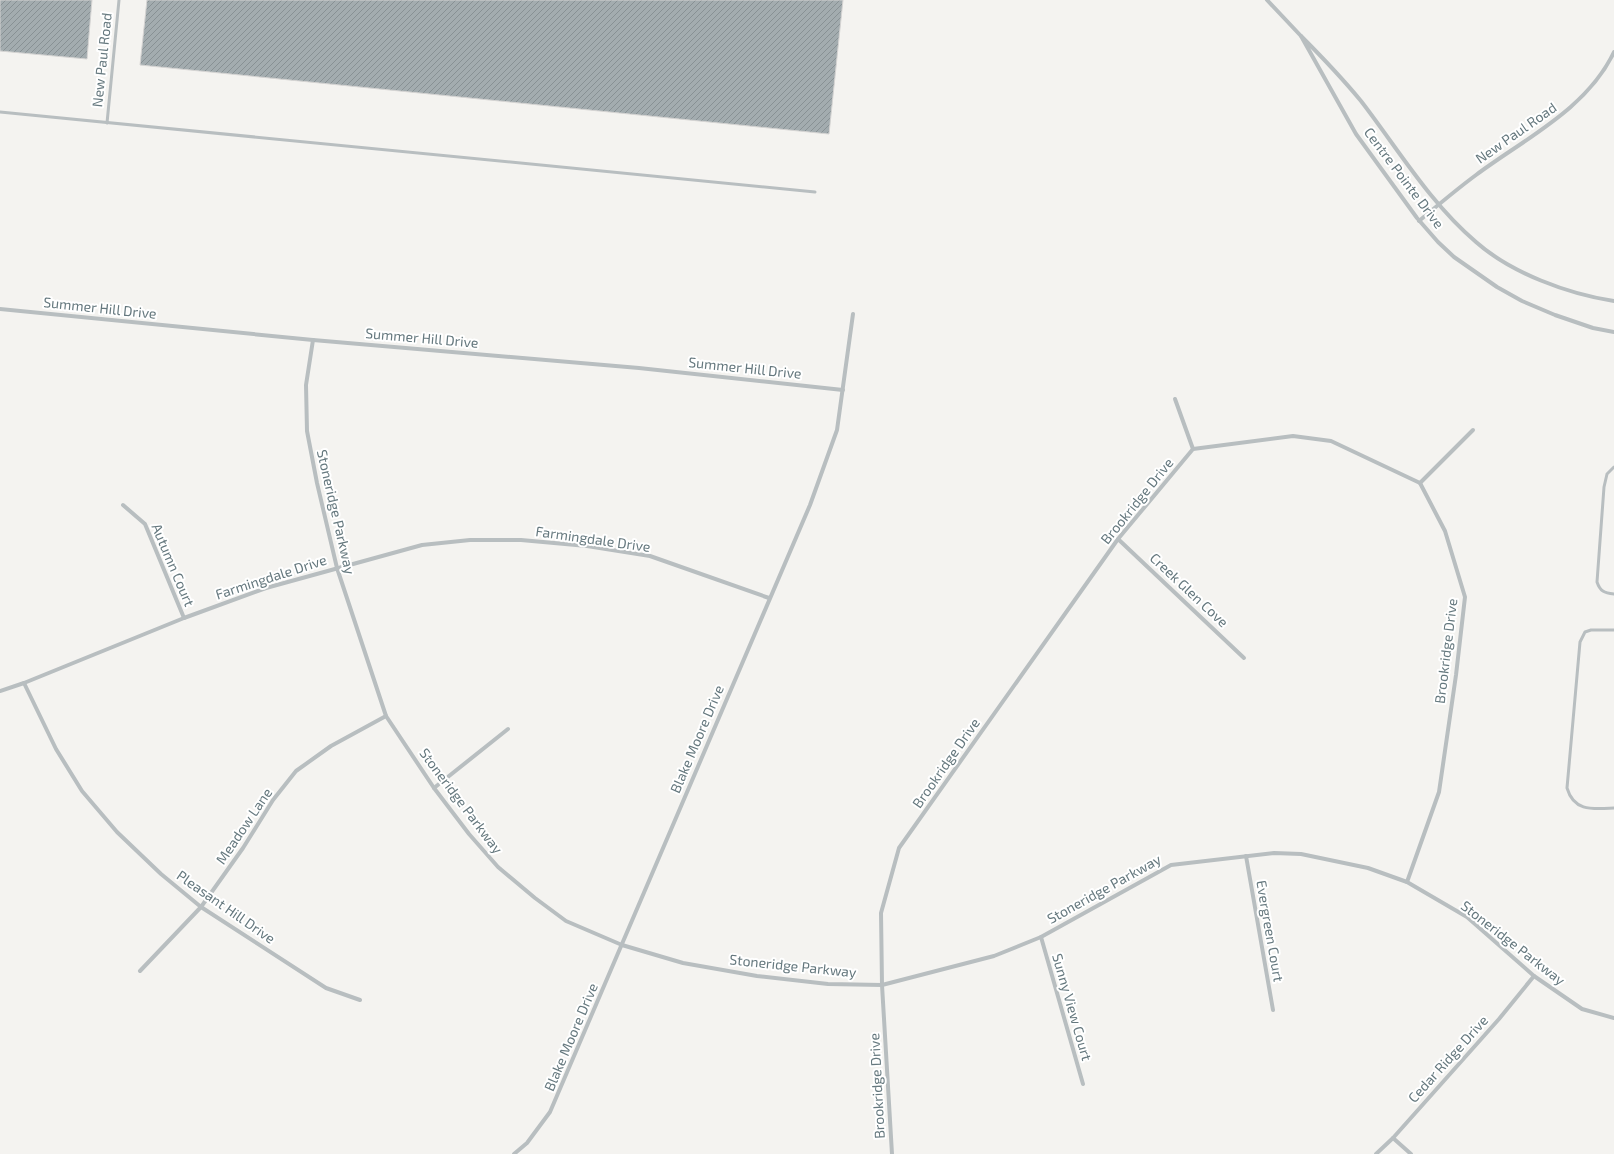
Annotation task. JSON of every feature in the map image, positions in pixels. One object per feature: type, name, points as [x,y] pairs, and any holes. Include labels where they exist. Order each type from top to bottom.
[{"type":"street","name":"Centre Pointe Drive","points":[[1267,0],[1331,66],[1360,101],[1439,205],[1475,242],[1507,263],[1558,287],[1614,301]]},
{"type":"street","name":"Centre Pointe Drive","points":[[1301,36],[1356,134],[1419,221],[1438,242],[1454,257],[1497,287],[1522,300],[1555,315],[1593,328],[1614,332]]},
{"type":"street","name":"New Paul Road","points":[[1419,221],[1476,175],[1570,108],[1603,71],[1614,52]]},
{"type":"street","name":"Summer Hill Drive","points":[[0,309],[313,340],[639,368],[843,390]]},
{"type":"street","name":"Blake Moore Drive","points":[[514,1154],[527,1143],[550,1112],[810,505],[837,430],[853,314]]},
{"type":"street","name":"Stoneridge Parkway","points":[[313,340],[306,384],[307,431],[317,483],[337,568],[386,716],[434,788],[469,834],[498,867],[535,898],[566,920],[622,945],[683,963],[757,976],[828,984],[882,986],[994,956],[1041,937],[1171,865],[1274,853],[1301,854],[1368,868],[1407,882],[1467,917],[1534,976],[1582,1009],[1614,1018]]},
{"type":"street","points":[[1175,399],[1192,449],[1293,436],[1331,441],[1420,483],[1473,430]]},
{"type":"street","name":"Brookridge Drive","points":[[892,1154],[882,986],[881,913],[899,848],[1118,539],[1192,449]]},
{"type":"street","name":"Brookridge Drive","points":[[1407,882],[1439,792],[1456,675],[1465,597],[1445,531],[1420,483]]},
{"type":"street","name":"Autumn Court","points":[[123,505],[145,524],[184,618]]},
{"type":"street","name":"Creek Glen Cove","points":[[1118,539],[1244,658]]},
{"type":"street","name":"Farmingdale Drive","points":[[0,691],[24,683],[184,618],[266,588],[422,545],[470,540],[521,540],[587,546],[650,556],[769,598]]},
{"type":"street","name":"Pleasant Hill Drive","points":[[24,683],[56,749],[82,791],[117,832],[161,874],[201,907],[326,988],[360,1000]]},
{"type":"street","name":"Meadow Lane","points":[[140,971],[201,907],[243,848],[273,800],[296,771],[331,746],[386,716]]},
{"type":"street","points":[[434,788],[508,729]]},
{"type":"street","name":"Evergreen Court","points":[[1246,856],[1272,1010]]},
{"type":"street","name":"Sunny View Court","points":[[1041,937],[1083,1084]]},
{"type":"street","name":"Cedar Ridge Drive","points":[[1376,1154],[1393,1138],[1499,1019],[1534,976]]},
{"type":"street","points":[[1393,1138],[1411,1154]]},
{"type":"lane","name":"New Paul Road","points":[[107,123],[119,0]]},
{"type":"lane","points":[[0,112],[815,192]]},
{"type":"lane","points":[[1614,468],[1607,474],[1604,487],[1597,582],[1599,588],[1604,593],[1614,594]]},
{"type":"lane","points":[[1614,630],[1591,630],[1585,632],[1580,642],[1567,788],[1570,798],[1578,805],[1595,809],[1614,808]]},
{"type":"building","points":[[0,0],[92,0],[87,59],[0,51]]},
{"type":"building","points":[[147,0],[843,0],[829,134],[140,65]]}]
